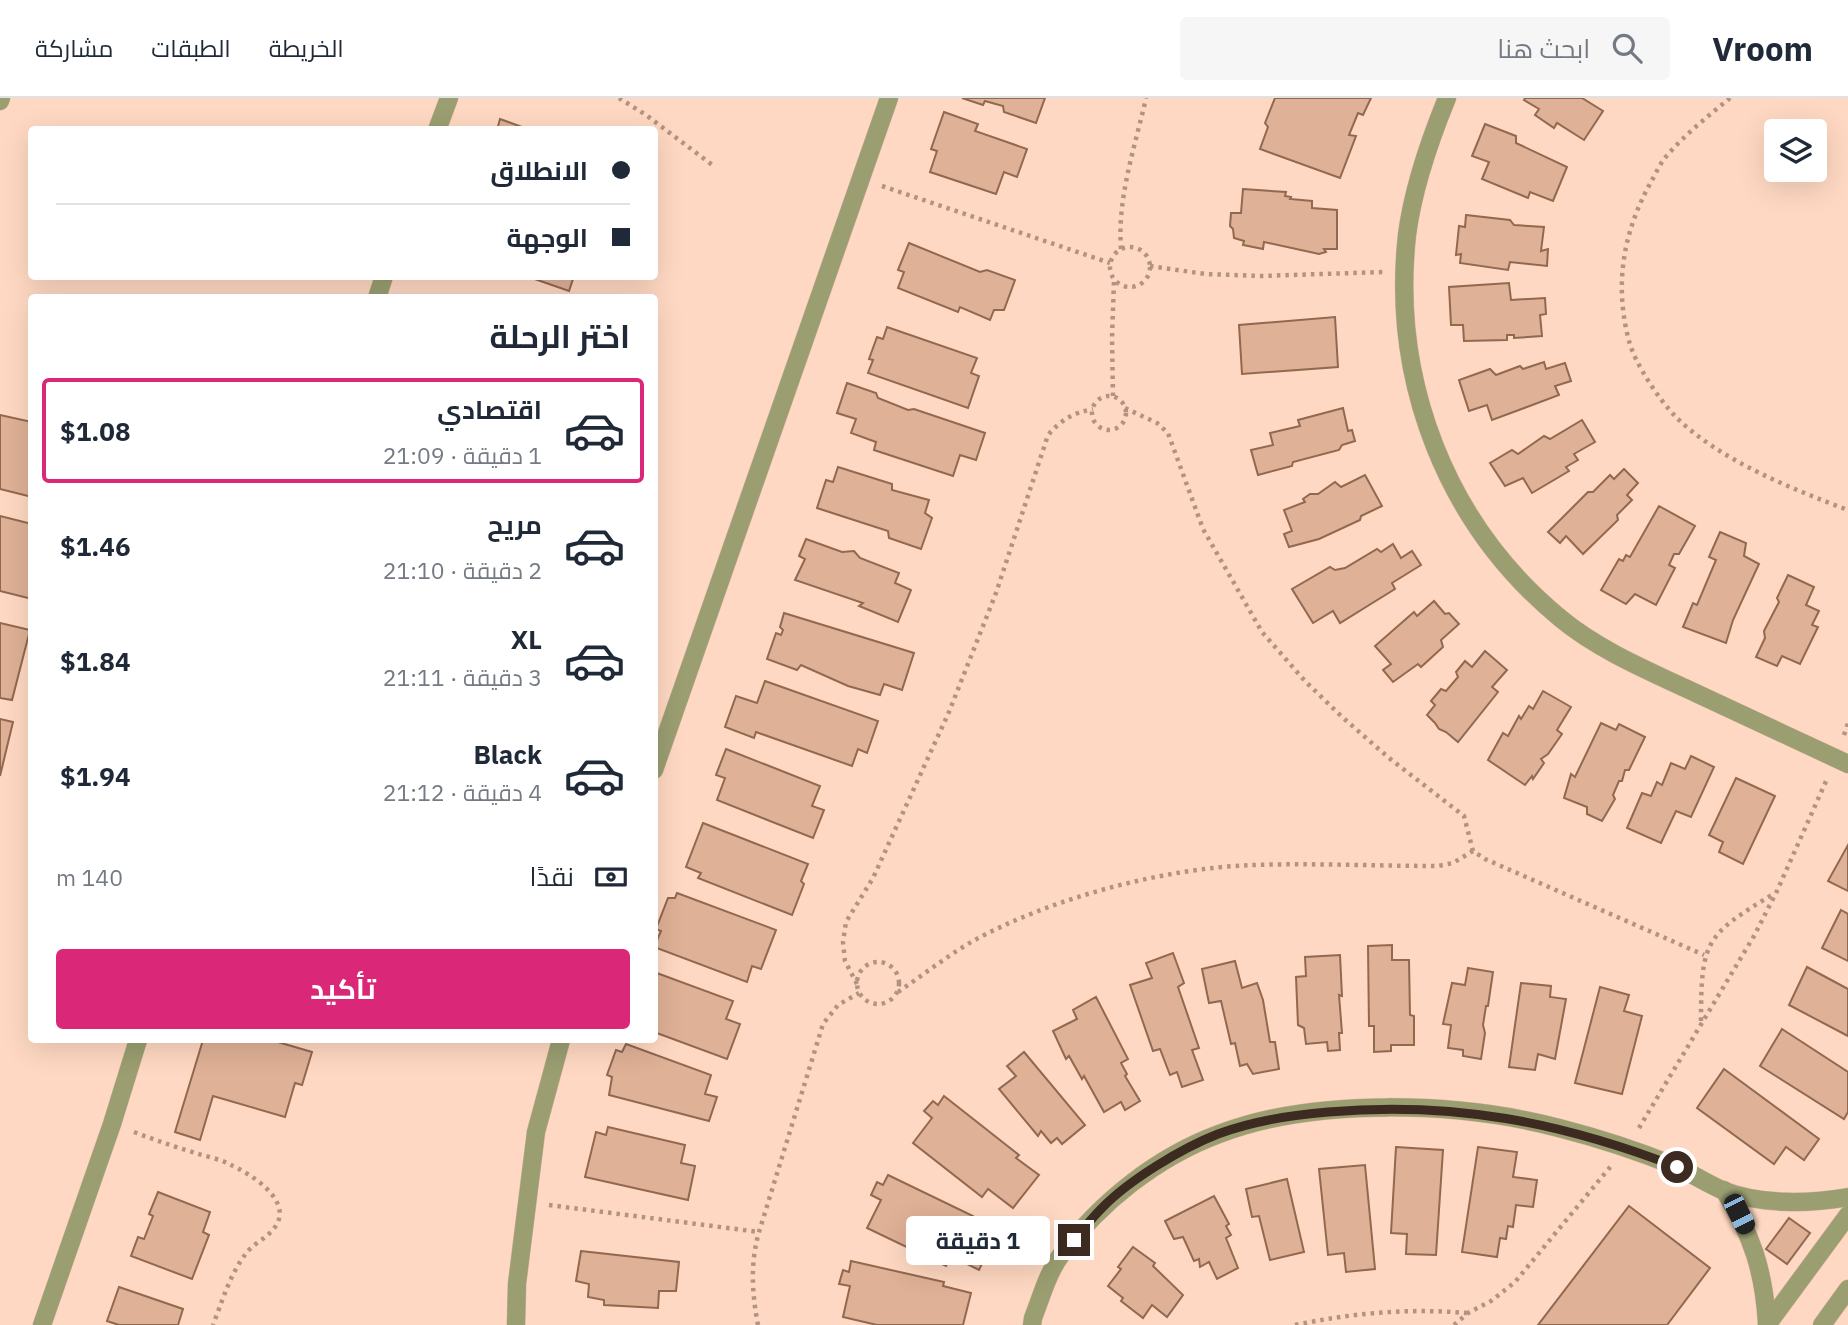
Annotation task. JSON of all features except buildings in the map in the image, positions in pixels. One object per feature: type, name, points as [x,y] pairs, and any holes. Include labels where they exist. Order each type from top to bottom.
[{"type":"street","points":[[438,126],[449,98]]},
{"type":"street","points":[[658,759],[889,98]]},
{"type":"street","points":[[1447,98],[1432,133],[1417,183],[1408,234],[1405,317],[1409,362],[1420,406],[1435,449],[1455,492],[1485,539],[1520,581],[1561,619],[1604,648],[1842,762]]},
{"type":"street","points":[[42,1325],[112,1124],[137,1043]]},
{"type":"street","points":[[516,1325],[517,1284],[536,1132],[560,1043]]},
{"type":"street","points":[[1032,1325],[1059,1257],[1103,1206],[1157,1165],[1218,1134],[1284,1116],[1421,1108],[1491,1115],[1559,1128],[1625,1149],[1677,1167],[1724,1191],[1779,1201],[1807,1202],[1848,1197]]},
{"type":"street","points":[[1724,1191],[1751,1240],[1760,1268],[1766,1296],[1767,1325]]},
{"type":"street","points":[[1767,1325],[1848,1214]]},
{"type":"street","points":[[1822,1325],[1848,1289]]},
{"type":"path","points":[[619,98],[715,167]]},
{"type":"path","points":[[1121,249],[1119,228],[1124,196],[1146,98]]},
{"type":"path","points":[[1730,98],[1703,120],[1663,161],[1641,201],[1625,246],[1622,293],[1629,342],[1647,377],[1675,416],[1712,446],[1793,489],[1848,510]]},
{"type":"path","points":[[861,178],[1110,263]]},
{"type":"path","points":[[1130,246],[1139,248],[1146,254],[1150,266],[1146,280],[1139,286],[1121,286],[1110,272],[1114,254],[1121,249],[1130,246]]},
{"type":"path","points":[[1150,266],[1205,274],[1261,276],[1405,272]]},
{"type":"path","points":[[1113,396],[1114,280]]},
{"type":"path","points":[[1104,396],[1121,400],[1125,408],[1126,417],[1122,425],[1114,429],[1105,429],[1098,425],[1093,417],[1097,401],[1104,396]]},
{"type":"path","points":[[1125,408],[1157,423],[1168,433],[1203,529],[1262,632],[1340,716],[1464,816],[1473,851],[1485,859],[1704,956]]},
{"type":"path","points":[[1093,409],[1075,412],[1060,422],[1048,435],[996,593],[949,712],[873,878],[846,922],[843,942],[845,961],[859,993],[865,1000],[884,1004],[972,942],[1026,917],[1092,893],[1181,874],[1251,865],[1438,866],[1452,863],[1473,851]]},
{"type":"path","points":[[1454,1325],[1515,1282],[1625,1149],[1741,958],[1842,762]]},
{"type":"path","points":[[1701,1022],[1704,956],[1717,932],[1777,891]]},
{"type":"path","points":[[857,984],[864,967],[883,962],[892,966],[898,974],[898,992]]},
{"type":"path","points":[[758,1325],[753,1303],[752,1275],[759,1232],[823,1024],[838,1005],[859,993]]},
{"type":"path","points":[[112,1124],[230,1164],[275,1198],[280,1218],[275,1227],[250,1249],[239,1263],[230,1279],[213,1325]]},
{"type":"path","points":[[528,1202],[759,1232]]},
{"type":"path","points":[[1295,1325],[1379,1311],[1468,1313]]},
{"type":"route","points":[[1074,1240],[1103,1206],[1157,1165],[1218,1134],[1284,1116],[1421,1108],[1491,1115],[1559,1128],[1677,1167]]}]
